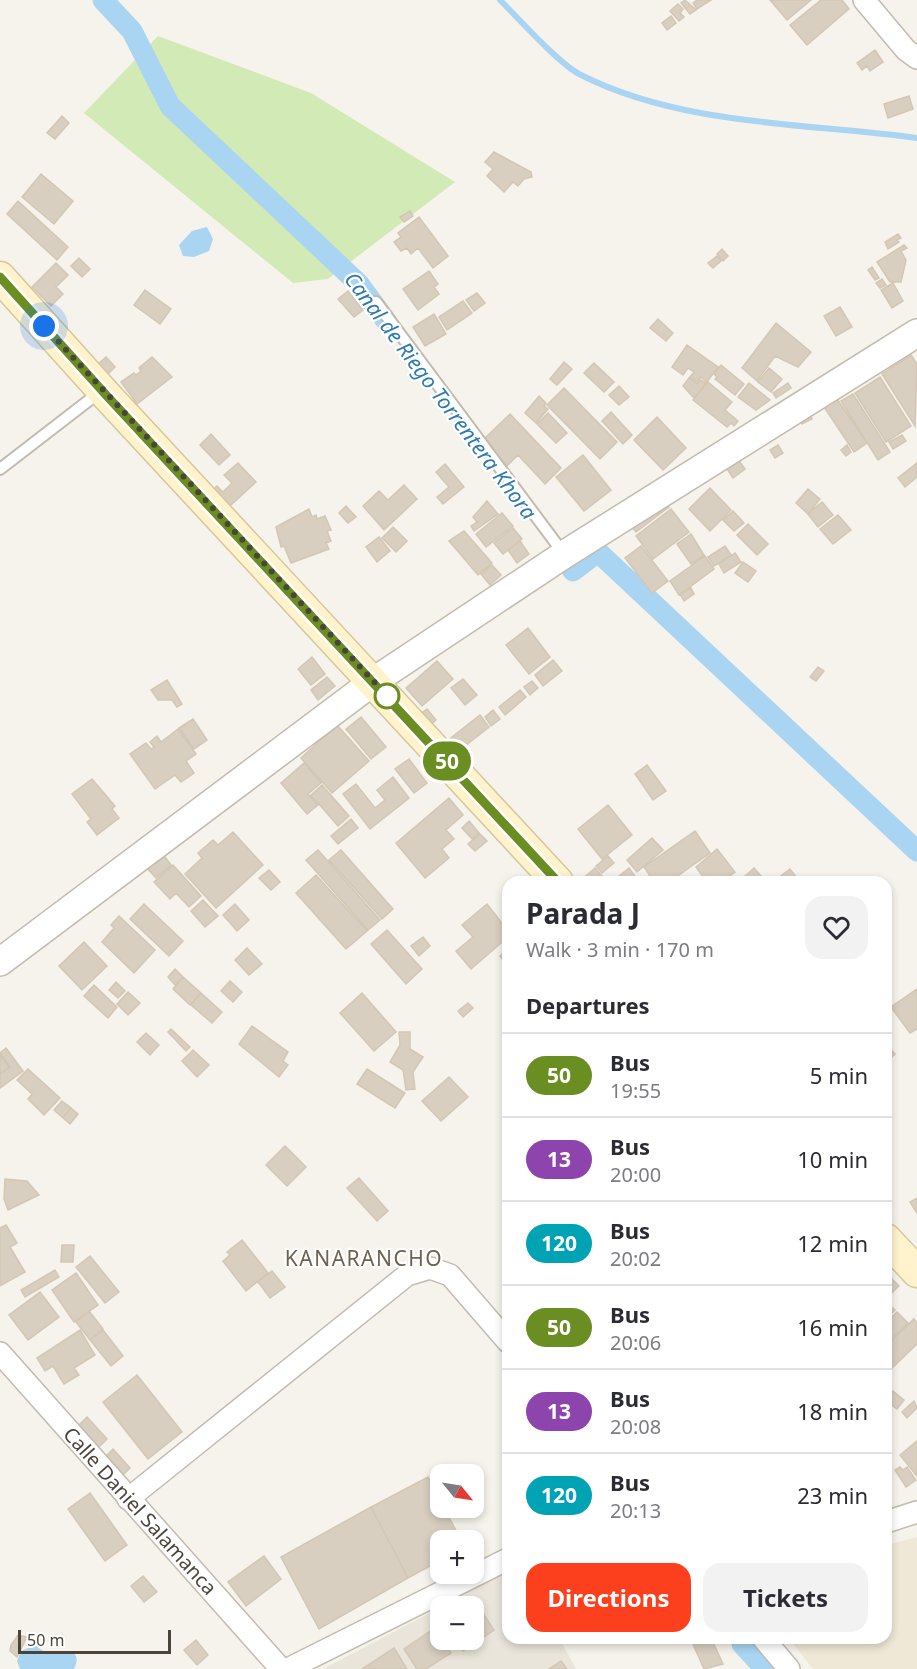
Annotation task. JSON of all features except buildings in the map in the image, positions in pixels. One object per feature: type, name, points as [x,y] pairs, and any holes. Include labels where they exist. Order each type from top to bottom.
[{"type":"main road","points":[[0,277],[102,391],[374,681],[553,876]]},
{"type":"main road","points":[[892,1245],[917,1272]]},
{"type":"street","points":[[864,0],[906,50],[917,58]]},
{"type":"street","points":[[0,962],[374,681],[564,554],[917,333]]},
{"type":"street","points":[[128,1499],[407,1275],[430,1268],[450,1275],[502,1335]]},
{"type":"street","name":"Calle Daniel Salamanca","points":[[0,1353],[281,1669]]},
{"type":"street","points":[[892,1520],[917,1512]]},
{"type":"street","points":[[288,1669],[502,1562]]},
{"type":"street","points":[[769,1644],[789,1669]]},
{"type":"lane","points":[[376,302],[564,554]]},
{"type":"lane","points":[[0,469],[102,391]]},
{"type":"shaded area","points":[[917,1537],[917,1669],[813,1669],[794,1644],[892,1644],[892,1544]]},
{"type":"shaded area","points":[[502,1574],[502,1644],[562,1644],[576,1669],[323,1669],[430,1613],[430,1650],[484,1650],[484,1596],[460,1596]]},
{"type":"green space","points":[[158,36],[311,93],[455,182],[328,279],[293,283],[84,113]]},
{"type":"water","points":[[207,227],[213,239],[209,251],[194,257],[183,256],[179,245],[192,231]]},
{"type":"water","points":[[35,1645],[47,1654],[73,1653],[76,1656],[74,1669],[20,1669],[17,1661],[21,1651]]},
{"type":"waterway","name":"Canal de Riego Torrentera Khora","points":[[103,0],[132,31],[170,106],[359,284],[387,322]]},
{"type":"waterway","points":[[500,0],[572,70],[620,92],[660,104],[745,120],[917,138]]},
{"type":"waterway","name":"Canal de Riego Torrentera Khora","points":[[573,571],[598,552],[917,851]]},
{"type":"waterway","name":"Canal de Riego Torrentera Khora","points":[[742,1644],[765,1669]]},
{"type":"bus line","name":"50","points":[[0,277],[107,396],[374,681],[553,876]]},
{"type":"district","name":"KANARANCHO","points":[[364,1259]]},
{"type":"route","points":[[44,326],[389,698],[387,696]]}]
